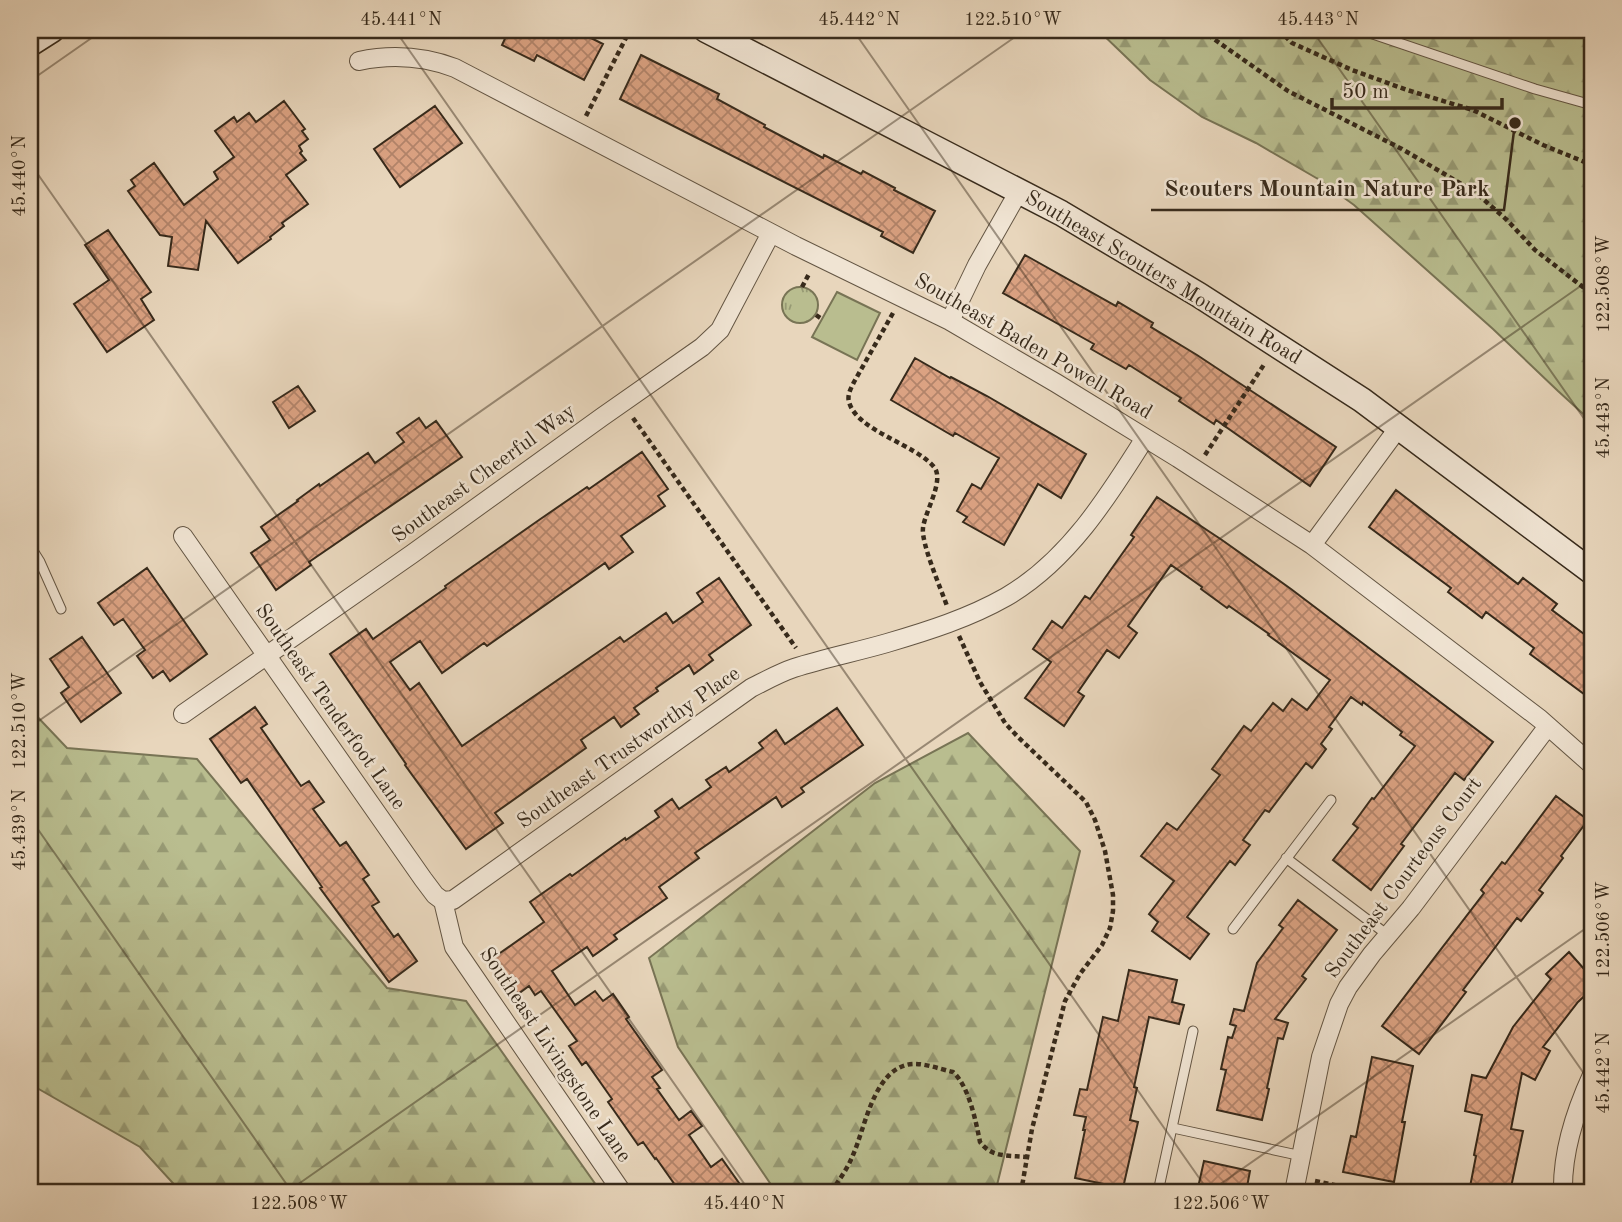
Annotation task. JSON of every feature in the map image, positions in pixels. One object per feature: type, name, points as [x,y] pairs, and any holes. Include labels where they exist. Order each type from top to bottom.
[{"type":"street","points":[[30,44],[52,30]]},
{"type":"street","name":"Southeast Scouters Mountain Road","points":[[706,30],[1019,191],[1199,295],[1362,400],[1592,572]]},
{"type":"street","name":"Southeast Baden Powell Road","points":[[359,61],[374,58],[418,58],[455,68],[771,233],[950,321],[1145,438],[1312,545],[1548,726],[1592,765]]},
{"type":"street","points":[[950,321],[977,265],[1019,191]]},
{"type":"street","name":"Southeast Cheerful Way","points":[[183,714],[702,347],[720,330],[771,233]]},
{"type":"street","points":[[1312,545],[1399,427]]},
{"type":"street","name":"Southeast Trustworthy Place","points":[[443,901],[453,900],[515,858],[751,688],[807,664],[952,621],[1009,595],[1030,581],[1078,535],[1145,438]]},
{"type":"street","name":"Southeast Tenderfoot Lane","points":[[183,536],[423,879],[443,901]]},
{"type":"street","name":"Southeast Courteous Court","points":[[1296,1184],[1321,1057],[1339,1004],[1348,987],[1419,899],[1548,726]]},
{"type":"street","name":"Southeast Livingstone Lane","points":[[443,901],[454,947],[622,1192]]},
{"type":"street","points":[[1563,1192],[1562,1182],[1570,1130],[1592,1075]]},
{"type":"lane","points":[[1361,30],[1535,89],[1592,105]]},
{"type":"lane","points":[[30,546],[61,609]]},
{"type":"lane","points":[[1233,929],[1331,800]]},
{"type":"lane","points":[[1286,858],[1389,936]]},
{"type":"lane","points":[[1158,1192],[1193,1031]]},
{"type":"lane","points":[[1173,1128],[1301,1156]]},
{"type":"path","points":[[578,132],[630,30]]},
{"type":"path","points":[[655,30],[663,34],[666,30]]},
{"type":"path","points":[[1201,30],[1288,90],[1402,149],[1475,192],[1507,220],[1535,250],[1592,294]]},
{"type":"path","points":[[1279,30],[1292,43],[1352,69],[1406,90],[1473,110],[1543,145],[1592,165]]},
{"type":"path","points":[[902,297],[854,382],[849,392],[849,401],[862,421],[925,458],[937,471],[938,478],[923,533],[952,621],[980,682],[1005,723],[1086,802],[1105,851],[1113,895],[1110,928],[1102,945],[1065,1000],[1032,1129],[1021,1192]]},
{"type":"path","points":[[816,315],[822,319]]},
{"type":"path","points":[[1195,469],[1278,345]]},
{"type":"path","points":[[623,402],[807,664]]},
{"type":"path","points":[[831,1192],[853,1157],[874,1099],[887,1077],[897,1068],[914,1063],[957,1075],[967,1095],[980,1142],[984,1147],[995,1154],[1027,1157]]},
{"type":"path","points":[[1296,1184],[1367,1192]]},
{"type":"green space","points":[[1098,30],[1592,30],[1592,422],[1354,205],[1318,179],[1256,143],[1202,117],[1150,80]]},
{"type":"green space","points":[[800,287],[813,292],[818,305],[813,318],[800,323],[787,318],[782,305],[787,292]]},
{"type":"green space","points":[[837,292],[880,313],[857,360],[812,337]]},
{"type":"green space","points":[[30,709],[67,748],[197,759],[387,988],[466,1001],[601,1192],[181,1192],[140,1147],[30,1084]]},
{"type":"green space","points":[[968,733],[1080,851],[997,1185],[998,1192],[776,1192],[678,1047],[649,958],[875,783]]},
{"type":"building","points":[[509,30],[575,30],[603,44],[584,80],[537,55],[534,61],[502,45]]},
{"type":"building","points":[[641,55],[719,94],[717,99],[765,125],[764,127],[823,158],[824,155],[861,174],[863,171],[935,211],[913,253],[881,236],[883,232],[620,99]]},
{"type":"building","points":[[284,101],[305,129],[302,131],[308,139],[299,146],[302,151],[300,153],[306,160],[286,175],[308,204],[282,223],[284,226],[270,237],[271,239],[238,263],[206,221],[198,270],[168,266],[172,237],[160,235],[128,191],[135,186],[131,180],[154,163],[184,205],[218,179],[214,172],[234,157],[215,131],[234,117],[237,122],[249,113],[256,122]]},
{"type":"building","points":[[435,106],[462,143],[400,187],[374,149]]},
{"type":"building","points":[[108,230],[151,292],[141,299],[154,320],[107,352],[74,304],[109,280],[85,245]]},
{"type":"building","points":[[1025,255],[1116,306],[1118,302],[1153,323],[1151,327],[1336,447],[1310,486],[1216,420],[1214,424],[1179,401],[1181,398],[1129,365],[1126,369],[1091,349],[1094,344],[1003,293]]},
{"type":"building","points":[[915,358],[987,396],[1086,454],[1061,498],[1038,484],[1004,545],[963,522],[967,517],[957,511],[972,484],[981,489],[999,458],[955,433],[953,436],[891,400]]},
{"type":"building","points":[[298,386],[315,411],[289,428],[273,402]]},
{"type":"building","points":[[419,418],[426,428],[436,421],[462,457],[309,562],[311,565],[276,590],[251,553],[270,540],[261,527],[319,484],[320,486],[368,453],[375,463],[404,442],[397,433]]},
{"type":"building","points":[[642,452],[668,489],[658,496],[665,506],[621,536],[633,552],[609,569],[605,563],[487,646],[484,643],[442,673],[420,641],[390,662],[410,690],[419,683],[462,746],[620,637],[624,642],[666,613],[673,623],[703,602],[697,593],[719,578],[751,625],[709,655],[713,660],[694,674],[689,665],[656,688],[658,691],[634,708],[639,714],[621,727],[614,717],[581,740],[586,748],[495,813],[503,823],[466,849],[330,654],[366,629],[373,639],[539,520]]},
{"type":"building","points":[[1396,490],[1518,584],[1523,578],[1557,604],[1552,610],[1592,640],[1592,700],[1530,654],[1534,648],[1486,612],[1482,618],[1448,592],[1451,588],[1369,527]]},
{"type":"building","points":[[1157,497],[1291,589],[1493,742],[1464,780],[1455,773],[1401,844],[1404,846],[1371,890],[1333,860],[1358,828],[1353,824],[1415,746],[1400,735],[1402,732],[1363,702],[1362,705],[1351,697],[1329,727],[1332,729],[1321,744],[1326,749],[1312,768],[1306,763],[1269,812],[1265,810],[1243,840],[1250,845],[1235,865],[1230,861],[1187,917],[1209,934],[1190,959],[1152,931],[1158,922],[1149,914],[1174,881],[1141,856],[1167,823],[1177,830],[1220,775],[1212,769],[1244,726],[1251,731],[1273,703],[1283,711],[1292,699],[1307,710],[1330,680],[1171,565],[1128,626],[1137,633],[1119,658],[1107,650],[1078,692],[1084,696],[1064,726],[1025,698],[1051,662],[1033,649],[1052,621],[1062,628],[1085,596],[1090,599],[1134,537],[1131,535]]},
{"type":"building","points":[[147,568],[207,654],[170,681],[163,671],[153,678],[137,656],[145,650],[123,619],[114,625],[98,603]]},
{"type":"building","points":[[82,637],[121,693],[81,722],[61,693],[69,687],[50,659]]},
{"type":"building","points":[[255,707],[267,724],[261,728],[301,786],[309,781],[324,802],[313,809],[340,846],[346,842],[369,875],[363,879],[379,902],[372,906],[394,937],[398,934],[417,961],[389,982],[320,888],[322,887],[247,779],[241,783],[210,739]]},
{"type":"building","points":[[837,708],[863,745],[801,788],[804,792],[782,807],[776,797],[695,853],[699,858],[659,887],[667,898],[614,935],[617,939],[593,956],[587,947],[552,971],[575,1005],[595,991],[603,1001],[613,994],[629,1017],[626,1019],[662,1070],[652,1077],[660,1088],[657,1089],[679,1120],[691,1111],[702,1126],[689,1135],[711,1167],[722,1159],[739,1183],[725,1192],[680,1192],[643,1142],[638,1145],[608,1102],[612,1099],[586,1062],[582,1065],[569,1046],[577,1041],[541,991],[535,995],[529,986],[518,994],[493,958],[544,922],[530,902],[659,817],[655,811],[672,799],[679,809],[711,787],[706,780],[726,767],[729,772],[763,748],[759,743],[776,730],[785,744]]},
{"type":"building","points":[[1556,796],[1588,820],[1539,890],[1543,893],[1521,921],[1517,918],[1419,1054],[1382,1026],[1484,893],[1481,890],[1502,862],[1505,864]]},
{"type":"building","points":[[1298,900],[1337,930],[1302,976],[1306,979],[1275,1019],[1288,1023],[1283,1039],[1278,1038],[1262,1120],[1217,1110],[1226,1070],[1221,1069],[1228,1037],[1232,1038],[1236,1026],[1230,1024],[1234,1009],[1244,1011],[1257,963],[1283,928],[1279,925]]},
{"type":"building","points":[[1569,952],[1592,978],[1592,989],[1578,1002],[1543,1047],[1550,1051],[1535,1080],[1522,1073],[1511,1129],[1523,1131],[1510,1192],[1469,1192],[1482,1115],[1465,1111],[1472,1075],[1486,1078],[1513,1027],[1551,979],[1546,974]]},
{"type":"building","points":[[1129,970],[1177,980],[1172,1002],[1184,1005],[1179,1024],[1149,1017],[1130,1120],[1138,1122],[1123,1188],[1075,1178],[1086,1117],[1074,1115],[1080,1089],[1087,1090],[1103,1017],[1118,1021]]},
{"type":"building","points":[[1372,1057],[1413,1066],[1394,1182],[1343,1172],[1351,1136],[1356,1137]]},
{"type":"building","points":[[1204,1161],[1250,1171],[1246,1192],[1197,1192]]},
{"type":"place","name":"Scouters Mountain Nature Park","points":[[1515,123]]}]
